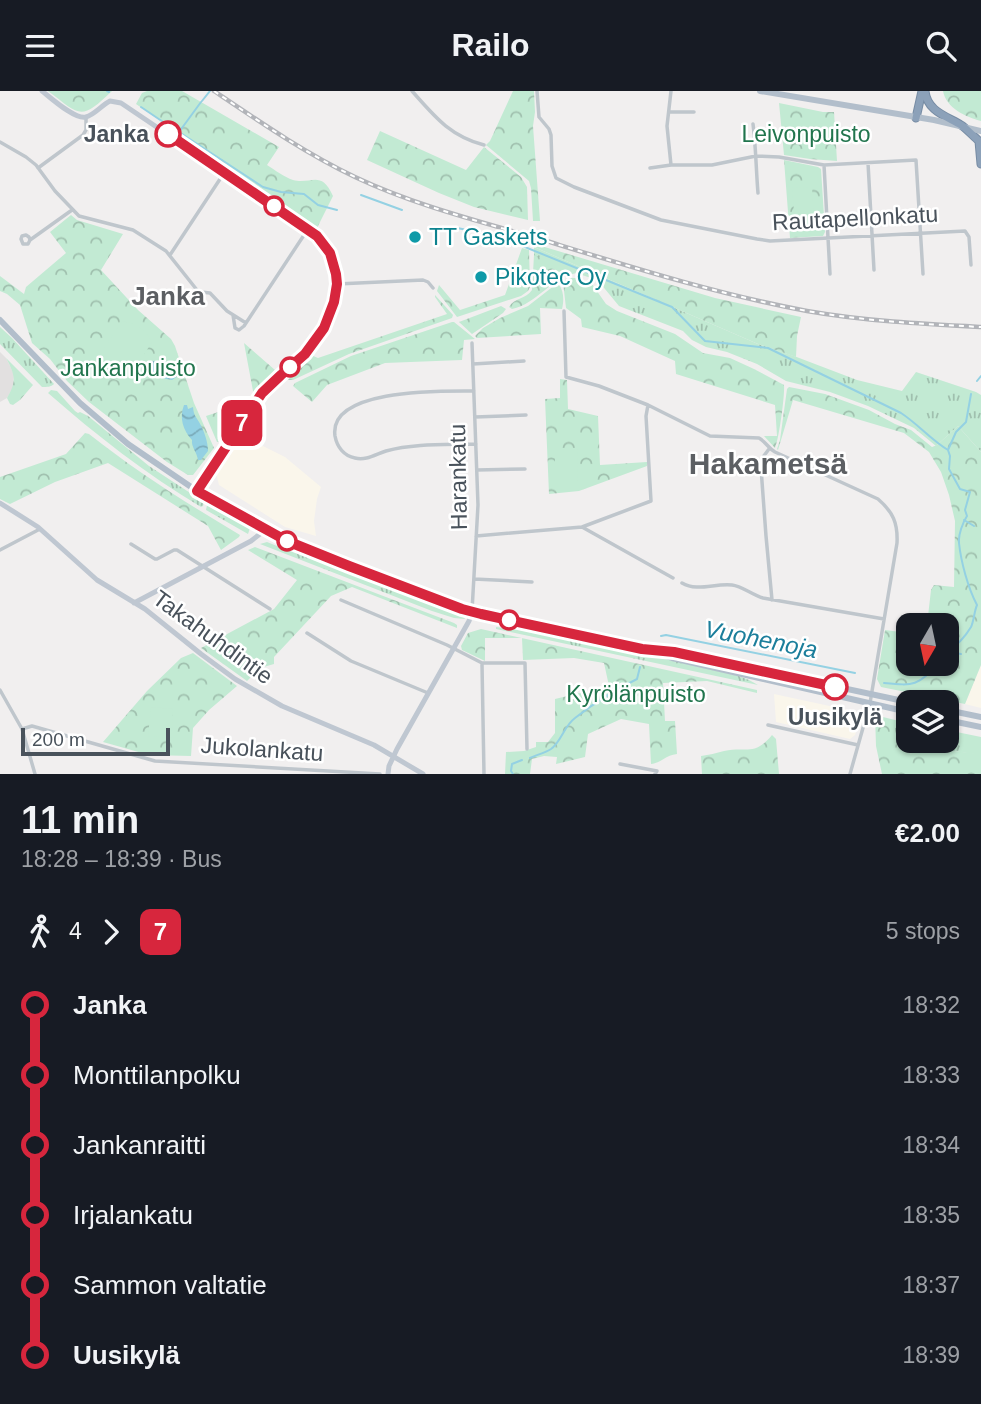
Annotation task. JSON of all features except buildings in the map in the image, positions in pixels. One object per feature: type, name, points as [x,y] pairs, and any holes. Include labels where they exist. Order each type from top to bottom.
[{"type":"highway","points":[[916,118],[923,91]]},
{"type":"highway","points":[[923,91],[933,109],[962,126],[978,141],[981,164]]},
{"type":"main road","points":[[760,91],[981,131]]},
{"type":"main road","points":[[0,320],[88,410],[141,454],[197,491],[297,545],[472,611],[896,709]]},
{"type":"main road","points":[[642,649],[674,652],[896,700]]},
{"type":"main road","points":[[959,712],[981,717]]},
{"type":"main road","points":[[959,722],[981,727]]},
{"type":"street","points":[[42,91],[75,116],[86,117],[110,101],[118,101],[308,229],[330,253],[335,265],[337,284],[331,311],[320,336],[305,354],[262,393],[197,491]]},
{"type":"street","points":[[412,91],[450,131],[484,145]]},
{"type":"street","name":"Rautapellonkatu","points":[[537,91],[538,114],[550,132],[552,166],[555,178],[560,181],[667,222],[764,240],[965,231],[969,237],[971,265]]},
{"type":"street","points":[[671,91],[668,146],[671,165]]},
{"type":"street","points":[[669,112],[694,112]]},
{"type":"street","points":[[38,168],[83,135],[86,130],[86,117]]},
{"type":"street","points":[[753,124],[758,194]]},
{"type":"street","points":[[0,142],[31,161],[72,210],[85,218],[135,231],[170,255],[197,290],[210,293],[233,315],[246,323]]},
{"type":"street","points":[[650,168],[712,165],[756,156],[824,165],[916,160],[923,274]]},
{"type":"street","points":[[868,163],[874,270]]},
{"type":"street","points":[[824,165],[830,274]]},
{"type":"street","points":[[170,255],[224,173]]},
{"type":"street","points":[[30,240],[72,210]]},
{"type":"street","points":[[233,315],[237,329],[241,328],[308,229]]},
{"type":"street","points":[[337,284],[423,280],[433,288]]},
{"type":"street","points":[[564,311],[566,377],[599,386],[648,405],[710,436],[763,440],[769,449],[878,499],[895,519],[897,533],[872,695],[850,774]]},
{"type":"street","name":"Harankatu","points":[[472,343],[478,505],[472,611]]},
{"type":"street","points":[[473,364],[524,361]]},
{"type":"street","points":[[474,391],[401,393],[368,402],[340,415],[335,433],[337,444],[346,455],[362,459],[408,446],[476,444]]},
{"type":"street","points":[[476,536],[582,527],[650,501],[646,416],[648,405]]},
{"type":"street","points":[[475,417],[526,415]]},
{"type":"street","points":[[769,449],[763,457],[761,468],[772,600]]},
{"type":"street","points":[[477,470],[525,469]]},
{"type":"street","name":"Takahuhdintie","points":[[0,503],[40,529],[98,580],[145,608],[222,670],[259,693],[302,715],[364,740],[423,774]]},
{"type":"street","points":[[582,527],[673,577]]},
{"type":"street","points":[[0,550],[40,529]]},
{"type":"street","points":[[134,603],[251,541],[265,530]]},
{"type":"street","points":[[131,544],[155,559],[177,550],[270,609]]},
{"type":"street","points":[[474,579],[532,582]]},
{"type":"street","points":[[682,583],[691,587],[736,585],[752,594],[772,600],[884,619]]},
{"type":"street","points":[[341,600],[482,663],[525,663],[527,749]]},
{"type":"street","points":[[388,774],[394,756],[472,611]]},
{"type":"street","points":[[307,633],[351,661],[428,694]]},
{"type":"street","points":[[482,663],[484,774]]},
{"type":"street","points":[[0,690],[22,729],[35,774]]},
{"type":"street","points":[[768,725],[858,745]]},
{"type":"street","name":"Jukolankatu","points":[[22,729],[34,726],[155,761],[380,774]]},
{"type":"street","points":[[620,764],[657,771],[655,774]]},
{"type":"shaded area","points":[[0,352],[14,374],[13,388],[7,398],[0,402]]},
{"type":"shaded area","points":[[241,435],[285,457],[321,487],[314,521],[316,536],[285,527],[219,485],[216,473]]},
{"type":"shaded area","points":[[981,665],[981,708],[965,704]]},
{"type":"shaded area","points":[[774,694],[862,713],[855,735],[850,739],[776,722]]},
{"type":"green space","points":[[48,91],[112,91],[93,107],[80,112]]},
{"type":"green space","points":[[182,91],[279,147],[267,165],[276,171],[293,180],[320,180],[324,183],[333,196],[317,228],[136,104],[142,93]]},
{"type":"green space","points":[[513,91],[534,91],[533,126],[540,221],[533,221],[529,181],[486,145]]},
{"type":"green space","points":[[943,91],[981,91],[981,121],[952,107]]},
{"type":"green space","name":"Leivonpuisto","points":[[779,103],[834,112],[837,161],[784,155]]},
{"type":"green space","points":[[380,131],[466,170],[484,147],[521,177],[527,187],[528,220],[474,207],[367,160]]},
{"type":"green space","points":[[784,160],[821,169],[825,232],[823,236],[790,238]]},
{"type":"green space","points":[[812,187],[814,222],[795,224],[792,188]]},
{"type":"green space","name":"Jankanpuisto","points":[[71,215],[77,220],[123,234],[101,270],[175,346],[194,403],[214,448],[193,475],[188,475],[167,462],[89,402],[32,343],[20,305],[0,291],[0,276],[24,294],[26,287],[66,253],[50,232]]},
{"type":"green space","points":[[538,245],[715,298],[801,317],[796,357],[758,344],[534,247]]},
{"type":"green space","points":[[534,247],[758,344],[857,380],[902,391],[916,372],[976,392],[981,395],[981,452],[958,426],[936,446],[914,428],[868,406],[830,392],[786,381],[757,364],[706,347],[692,340],[683,331],[619,306],[600,283],[534,256]]},
{"type":"green space","points":[[522,248],[529,250],[530,287],[521,296],[457,317],[437,291],[439,285],[460,310],[505,295]]},
{"type":"green space","points":[[534,255],[577,273],[568,275],[529,302],[512,309],[509,307],[511,304],[532,290]]},
{"type":"green space","points":[[568,278],[592,284],[606,304],[617,311],[675,334],[703,353],[730,358],[784,385],[784,398],[775,448],[764,436],[777,436],[775,405],[676,374],[675,361],[620,336],[582,327],[581,319],[566,308],[563,282]]},
{"type":"green space","points":[[555,285],[559,285],[562,290],[562,309],[540,308],[541,334],[475,336],[500,318],[528,306]]},
{"type":"green space","points":[[435,295],[453,315],[452,318],[349,354],[293,380],[285,377],[311,355],[318,358],[447,314]]},
{"type":"green space","points":[[501,306],[506,309],[503,313],[472,334],[459,322]]},
{"type":"green space","points":[[122,321],[140,327],[152,342],[126,383],[108,376],[95,362]]},
{"type":"green space","points":[[452,322],[475,339],[464,340],[462,360],[385,363],[327,385],[312,402],[293,386],[351,356]]},
{"type":"green space","points":[[0,327],[54,384],[42,387],[0,344]]},
{"type":"green space","points":[[244,343],[275,370],[254,394],[253,391]]},
{"type":"green space","points":[[6,358],[33,385],[13,405],[7,398],[14,378]]},
{"type":"green space","points":[[560,379],[567,380],[568,409],[598,416],[600,465],[647,462],[647,466],[579,491],[549,494],[545,399],[560,398]]},
{"type":"green space","points":[[789,387],[825,394],[869,410],[911,430],[932,447],[958,426],[981,452],[981,665],[965,704],[959,703],[959,690],[896,690],[881,687],[877,679],[885,630],[896,631],[896,676],[959,676],[959,613],[928,613],[934,585],[954,587],[955,521],[941,472],[929,452],[904,433],[793,400],[778,450]]},
{"type":"green space","points":[[51,390],[57,391],[75,411],[88,416],[149,466],[204,502],[203,506],[161,481],[84,424],[48,393]]},
{"type":"green space","points":[[243,404],[221,441],[217,442],[206,416]]},
{"type":"green space","points":[[85,433],[163,487],[240,535],[239,537],[221,550],[208,526],[108,463],[55,482],[10,504],[0,499],[0,477],[66,454]]},
{"type":"green space","points":[[555,448],[577,448],[578,482],[555,482]]},
{"type":"green space","points":[[207,505],[247,525],[250,528],[248,534],[206,510]]},
{"type":"green space","points":[[267,542],[376,579],[462,615],[465,619],[432,611],[260,544]]},
{"type":"green space","points":[[255,547],[454,623],[457,628],[352,587],[331,596],[274,657],[274,664],[260,668],[247,681],[201,648],[274,609],[297,580],[248,550]]},
{"type":"green space","points":[[527,627],[739,676],[758,685],[496,629]]},
{"type":"green space","points":[[481,629],[522,638],[485,638],[485,661],[462,650],[461,646],[468,633]]},
{"type":"green space","name":"Kyrölänpuisto","points":[[522,638],[757,690],[757,693],[707,681],[663,683],[665,721],[675,721],[677,754],[651,764],[649,724],[621,719],[588,734],[585,757],[556,764],[557,757],[544,756],[532,759],[530,774],[505,774],[506,752],[536,747],[536,742],[548,742],[555,733],[555,699],[609,686],[604,663],[574,658],[523,660]]},
{"type":"green space","points":[[193,653],[237,686],[193,728],[191,756],[149,755],[103,742],[147,691],[181,658]]},
{"type":"green space","points":[[151,707],[173,709],[171,738],[148,736]]},
{"type":"green space","points":[[875,715],[895,720],[896,753],[981,754],[981,774],[882,774],[876,746]]},
{"type":"green space","points":[[959,732],[981,737],[981,755],[959,752]]},
{"type":"green space","points":[[772,735],[776,739],[779,774],[702,774],[701,756],[755,748]]},
{"type":"water","points":[[152,361],[168,364],[178,376],[172,380],[157,377],[144,369]]},
{"type":"water","points":[[184,405],[187,405],[188,409],[193,407],[205,436],[208,451],[201,460],[198,460],[192,440],[183,424]]},
{"type":"waterway","points":[[202,101],[210,91]]},
{"type":"waterway","points":[[201,102],[179,132],[263,187],[304,194],[318,205],[337,210]]},
{"type":"waterway","points":[[141,107],[178,132]]},
{"type":"waterway","points":[[361,195],[402,210]]},
{"type":"waterway","points":[[452,227],[498,236],[672,307],[705,341],[768,348],[901,413],[948,450]]},
{"type":"waterway","name":"Vuohenoja","points":[[977,381],[981,376]]},
{"type":"waterway","name":"Vuohenoja","points":[[959,642],[971,627],[977,605],[965,575],[959,543],[967,516],[965,510],[970,492],[960,489],[949,469],[948,450],[956,432],[966,422],[971,394]]},
{"type":"waterway","points":[[964,520],[974,526]]},
{"type":"waterway","name":"Vuohenoja","points":[[661,636],[855,673]]},
{"type":"waterway","name":"Vuohenoja","points":[[530,758],[551,749],[571,721],[582,712],[637,679],[640,667]]},
{"type":"waterway","name":"Vuohenoja","points":[[884,683],[915,683],[925,676]]},
{"type":"waterway","name":"Vuohenoja","points":[[513,774],[512,764],[522,760]]},
{"type":"railway","points":[[214,91],[336,168],[377,187],[446,212],[672,279],[773,304],[850,317],[981,327]]},
{"type":"bus line","name":"7","points":[[168,134],[317,236],[330,253],[335,265],[337,284],[331,311],[320,336],[305,354],[262,393],[197,491],[287,541],[462,609],[642,649],[674,652],[835,687]]},
{"type":"place","name":"Janka","points":[[168,134]]},
{"type":"place","name":"TT Gaskets","points":[[415,237]]},
{"type":"place","name":"Pikotec Oy","points":[[481,277]]},
{"type":"place","name":"Uusikylä","points":[[835,687]]},
{"type":"district","name":"Janka","points":[[168,296]]},
{"type":"district","name":"Hakametsä","points":[[768,463]]}]
